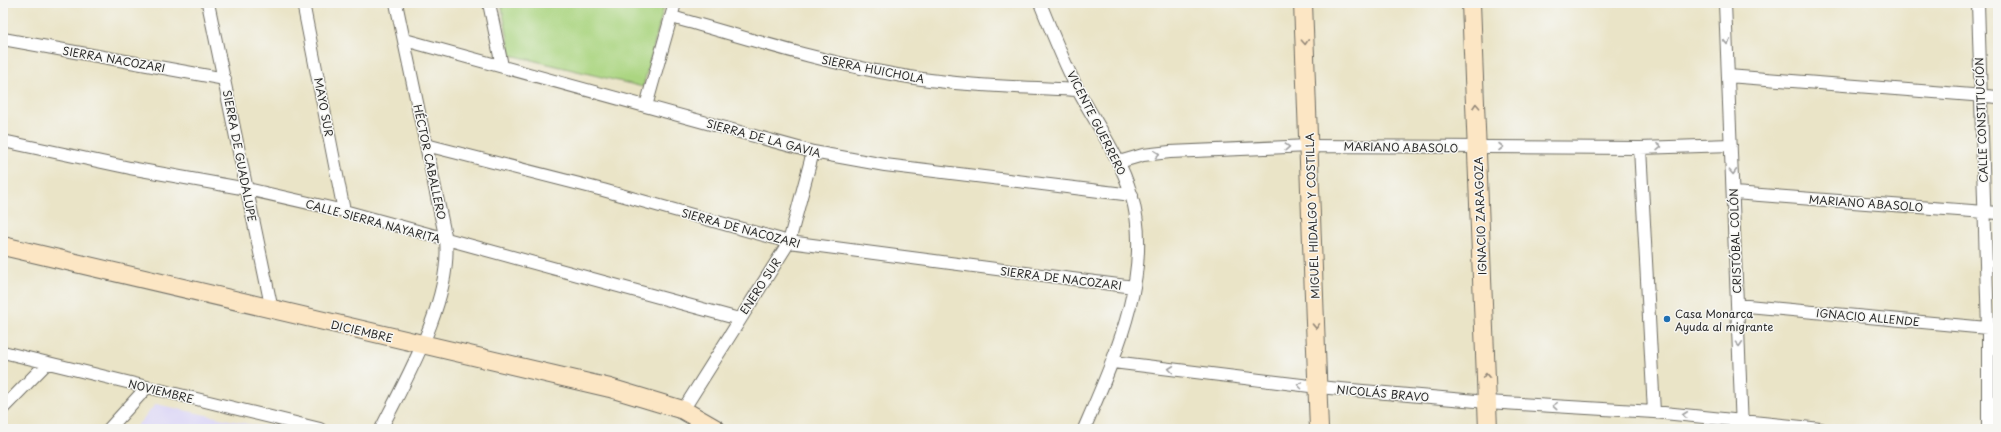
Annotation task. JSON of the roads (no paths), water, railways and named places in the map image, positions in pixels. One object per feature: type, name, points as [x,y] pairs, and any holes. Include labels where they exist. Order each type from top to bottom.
[{"type":"main road","name":"MIGUEL HIDALGO Y COSTILLA","points":[[1303,3],[1310,146],[1319,429]]},
{"type":"main road","name":"IGNACIO ZARAGOZA","points":[[1471,3],[1478,147],[1488,429]]},
{"type":"main road","name":"DICIEMBRE","points":[[3,246],[423,346],[610,388],[683,410],[716,429]]},
{"type":"street","name":"SIERRA DE GUADALUPE","points":[[208,3],[272,310]]},
{"type":"street","name":"MAYO SUR","points":[[303,3],[344,211]]},
{"type":"street","name":"HÉCTOR CABALLERO","points":[[381,429],[423,346],[445,273],[448,256],[405,40],[396,3]]},
{"type":"street","points":[[489,3],[502,66]]},
{"type":"street","points":[[646,106],[675,3]]},
{"type":"street","name":"VICENTE GUERRERO","points":[[1040,3],[1078,90],[1119,162],[1132,195],[1137,228],[1138,261],[1134,287],[1113,362],[1084,429]]},
{"type":"street","name":"CRISTÓBAL COLÓN","points":[[1725,3],[1734,193],[1742,425]]},
{"type":"street","name":"CALLE CONSTITUCIÓN","points":[[1978,3],[1984,212],[1993,329],[1988,429]]},
{"type":"street","name":"SIERRA HUICHOLA","points":[[672,17],[832,62],[898,76],[945,83],[1078,90]]},
{"type":"street","name":"SIERRA NACOZARI","points":[[3,39],[225,79]]},
{"type":"street","name":"SIERRA DE LA GAVIA","points":[[405,40],[813,152],[885,165],[1132,195]]},
{"type":"street","points":[[1728,76],[1998,97]]},
{"type":"street","name":"CALLE SIERRA NAYARITA","points":[[3,141],[344,211],[739,319]]},
{"type":"street","name":"SIERRA DE NACOZARI","points":[[426,145],[603,190],[788,242],[1134,287]]},
{"type":"street","name":"MARIANO ABASOLO","points":[[1119,162],[1143,155],[1170,152],[1310,146],[1640,148],[1731,145]]},
{"type":"street","points":[[1640,148],[1654,412]]},
{"type":"street","name":"ENERO SUR","points":[[683,410],[788,242],[813,152]]},
{"type":"street","name":"MARIANO ABASOLO","points":[[1734,193],[1998,213]]},
{"type":"street","name":"IGNACIO ALLENDE","points":[[1737,305],[1993,329]]},
{"type":"street","name":"NOVIEMBRE","points":[[3,352],[320,429]]},
{"type":"street","name":"NICOLÁS BRAVO","points":[[1113,362],[1318,387],[1487,402],[1654,412],[1742,425],[1821,429]]},
{"type":"street","points":[[3,408],[47,363]]},
{"type":"street","points":[[109,429],[147,387]]},
{"type":"place","name":"Casa Monarca Ayuda al migrante","points":[[1667,319]]}]
